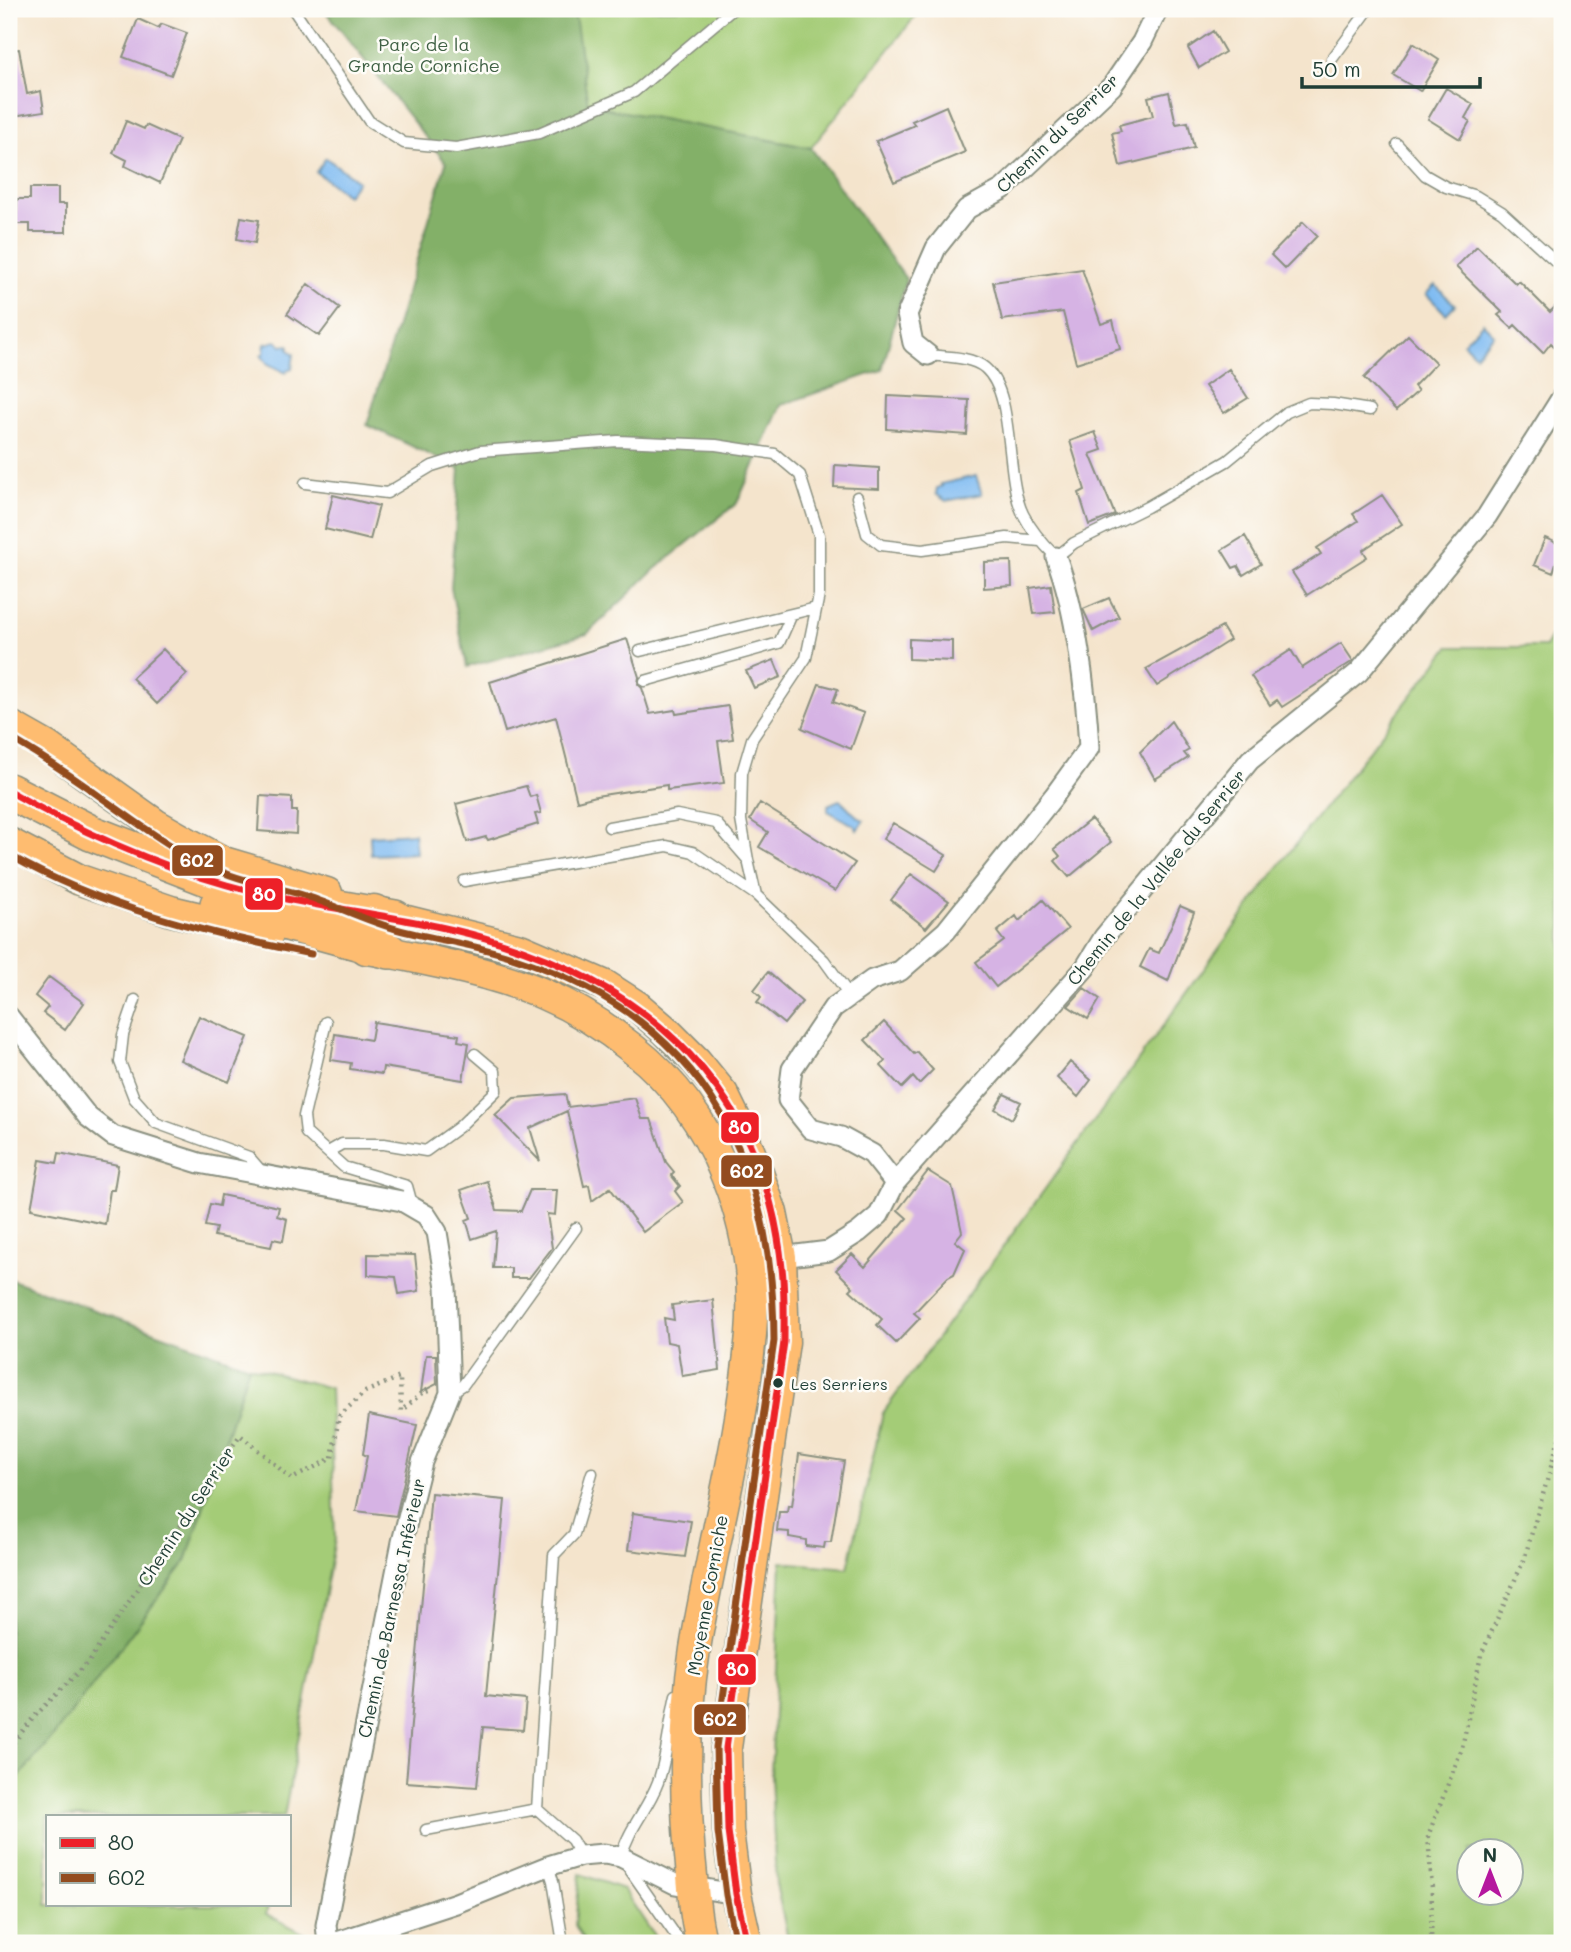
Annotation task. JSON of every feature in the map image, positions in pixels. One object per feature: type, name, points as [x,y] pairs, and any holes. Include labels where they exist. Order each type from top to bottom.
[{"type":"highway","points":[[9,791],[56,817],[86,843]]},
{"type":"highway","points":[[9,815],[86,843],[195,897],[263,918],[392,935]]},
{"type":"main road","points":[[9,725],[69,762],[155,824],[224,862],[306,885],[392,935]]},
{"type":"main road","points":[[9,844],[80,880],[171,911],[311,943],[392,935],[520,949],[606,986],[637,1006],[696,1061],[723,1094],[743,1135],[772,1213],[781,1264],[784,1342],[726,1748],[728,1831],[736,1894],[747,1943]]},
{"type":"main road","name":"Moyenne Corniche","points":[[392,935],[554,997],[589,1017],[650,1062],[674,1087],[694,1114],[716,1153],[740,1219],[749,1273],[751,1331],[717,1541],[692,1670],[685,1770],[687,1829],[702,1943]]},
{"type":"street","name":"Chemin du Serrier","points":[[928,355],[913,343],[907,314],[936,248],[967,208],[1003,189],[1112,86],[1142,42],[1158,9]]},
{"type":"street","name":"Chemin de la Vallée du Serrier","points":[[781,1264],[829,1251],[859,1232],[879,1214],[895,1183],[1085,968],[1104,937],[1250,760],[1359,672],[1487,516],[1562,397]]},
{"type":"street","name":"Chemin du Serrier","points":[[850,996],[872,980],[901,971],[946,931],[1089,748],[1066,581],[1056,557]]},
{"type":"street","points":[[850,996],[833,1008],[792,1069],[788,1100],[811,1129],[841,1137],[872,1154],[895,1183]]},
{"type":"street","name":"Chemin de Barnessa Inférieur","points":[[9,1017],[89,1117],[113,1136],[199,1163],[402,1201],[426,1215],[437,1232],[446,1287],[450,1388],[422,1462],[402,1542],[326,1925],[328,1943]]},
{"type":"street","points":[[334,1943],[456,1903],[548,1866],[581,1856],[604,1854],[621,1857],[675,1884],[736,1894]]},
{"type":"lane","points":[[293,9],[369,121],[404,143],[456,148],[540,133],[634,92],[733,9]]},
{"type":"lane","points":[[1332,59],[1368,9]]},
{"type":"lane","points":[[1397,144],[1425,175],[1446,187],[1476,196],[1502,212],[1562,267]]},
{"type":"lane","name":"Chemin du Serrier","points":[[928,355],[970,360],[986,369],[1002,394],[1012,475],[1022,513],[1040,541],[1056,557]]},
{"type":"lane","points":[[1056,557],[1074,543],[1147,507],[1227,461],[1287,412],[1309,404],[1333,404],[1370,410]]},
{"type":"lane","points":[[305,484],[387,493],[432,466],[480,451],[618,441],[716,445],[775,454],[800,475],[818,535],[818,595],[806,658],[752,738],[742,773],[741,820],[757,895]]},
{"type":"lane","points":[[857,497],[867,534],[881,545],[922,550],[1007,538],[1040,541]]},
{"type":"lane","points":[[640,651],[816,608]]},
{"type":"lane","points":[[645,681],[779,643],[792,614]]},
{"type":"lane","points":[[609,827],[677,815],[716,822],[748,860]]},
{"type":"lane","points":[[464,881],[667,846],[693,852],[757,895],[824,960],[850,996]]},
{"type":"lane","points":[[135,1000],[123,1035],[120,1062],[134,1098],[156,1123],[250,1157],[265,1175]]},
{"type":"lane","points":[[326,1022],[304,1116],[306,1133],[344,1167],[407,1186],[413,1208]]},
{"type":"lane","points":[[328,1152],[342,1144],[384,1144],[426,1151],[459,1127],[496,1091],[495,1071],[475,1054]]},
{"type":"lane","points":[[450,1388],[463,1385],[576,1228]]},
{"type":"lane","points":[[537,1809],[555,1555],[574,1534],[592,1473]]},
{"type":"lane","points":[[681,1943],[621,1857],[628,1835],[657,1785],[664,1764],[677,1691],[696,1646]]},
{"type":"lane","points":[[426,1830],[537,1809]]},
{"type":"lane","points":[[537,1809],[572,1840],[581,1856]]},
{"type":"lane","points":[[548,1866],[563,1943]]},
{"type":"path","name":"Chemin du Serrier","points":[[9,1748],[34,1717],[90,1660],[240,1435],[292,1479],[332,1458],[339,1416],[365,1392],[400,1377],[401,1412],[422,1393],[450,1388]]},
{"type":"path","points":[[1431,1943],[1432,1888],[1428,1836],[1462,1748],[1481,1656],[1524,1560],[1562,1429]]},
{"type":"green space","name":"Parc de la Grande Corniche","points":[[323,9],[921,9],[811,148],[588,105],[579,47],[410,107]]},
{"type":"green space","name":"Parc de la Grande Corniche","points":[[324,9],[574,9],[588,105],[811,148],[906,279],[882,370],[781,405],[737,503],[655,569],[587,634],[467,667],[451,588],[460,469],[367,425],[446,163]]},
{"type":"green space","points":[[1562,618],[1562,1943],[789,1943],[776,1884],[771,1775],[781,1562],[848,1568],[883,1413],[1275,871],[1449,647],[1545,647]]},
{"type":"green space","points":[[9,1279],[249,1366],[186,1561],[58,1730],[9,1789]]},
{"type":"green space","points":[[249,1366],[330,1388],[335,1539],[284,1815],[46,1815],[46,1906],[268,1906],[266,1914],[322,1943],[9,1943],[9,1789],[58,1730],[186,1561]]},
{"type":"green space","points":[[580,1874],[623,1889],[659,1943],[585,1943],[575,1925]]},
{"type":"water","points":[[326,158],[358,181],[347,195],[316,172]]},
{"type":"water","points":[[1435,285],[1455,305],[1446,314],[1426,294]]},
{"type":"water","points":[[1483,323],[1494,334],[1475,355],[1463,343]]},
{"type":"water","points":[[276,341],[282,346],[289,345],[289,350],[294,354],[292,368],[286,373],[268,364],[261,355],[264,353],[265,344]]},
{"type":"water","points":[[976,476],[982,494],[946,501],[936,494],[941,484]]},
{"type":"water","points":[[839,800],[864,820],[857,830],[855,826],[828,811],[828,805]]},
{"type":"water","points":[[414,833],[416,853],[371,855],[370,836]]},
{"type":"building","points":[[138,19],[158,28],[162,24],[187,33],[171,75],[123,57]]},
{"type":"building","points":[[1213,31],[1225,52],[1199,68],[1188,48]]},
{"type":"building","points":[[1413,43],[1439,60],[1420,91],[1393,75]]},
{"type":"building","points":[[19,49],[27,94],[41,91],[44,111],[13,116],[12,106],[9,107],[9,50]]},
{"type":"building","points":[[1446,88],[1473,104],[1465,118],[1470,121],[1460,139],[1428,119]]},
{"type":"building","points":[[1169,92],[1176,124],[1188,122],[1194,148],[1120,166],[1112,133],[1121,131],[1119,125],[1153,116],[1148,97]]},
{"type":"building","points":[[946,106],[965,152],[894,182],[876,141],[915,125],[912,121]]},
{"type":"building","points":[[126,121],[144,129],[146,125],[179,140],[160,183],[125,166],[127,160],[113,153]]},
{"type":"building","points":[[30,188],[58,188],[58,204],[66,204],[66,232],[30,232],[30,224],[16,224],[17,199],[30,199]]},
{"type":"building","points":[[241,217],[259,220],[255,243],[237,239]]},
{"type":"building","points":[[1303,222],[1317,236],[1285,269],[1271,255]]},
{"type":"building","points":[[1477,246],[1516,284],[1519,281],[1550,312],[1562,300],[1562,354],[1551,343],[1543,353],[1515,325],[1512,328],[1498,315],[1502,312],[1456,267]]},
{"type":"building","points":[[1082,269],[1101,324],[1113,320],[1120,349],[1076,363],[1063,312],[1002,320],[993,282]]},
{"type":"building","points":[[308,284],[340,308],[319,336],[287,314]]},
{"type":"building","points":[[1408,335],[1436,363],[1414,386],[1418,391],[1396,411],[1364,378]]},
{"type":"building","points":[[1229,369],[1248,398],[1224,413],[1205,386]]},
{"type":"building","points":[[888,396],[969,400],[967,435],[887,429]]},
{"type":"building","points":[[1095,432],[1102,450],[1090,454],[1115,515],[1089,525],[1079,493],[1085,490],[1070,441]]},
{"type":"building","points":[[835,465],[879,468],[879,489],[834,487]]},
{"type":"building","points":[[333,495],[379,506],[370,540],[325,529]]},
{"type":"building","points":[[1382,495],[1402,524],[1363,550],[1367,557],[1307,595],[1292,572],[1321,554],[1317,548],[1358,521],[1353,514]]},
{"type":"building","points":[[1245,536],[1261,564],[1243,575],[1238,566],[1233,568],[1222,550]]},
{"type":"building","points":[[1545,538],[1562,545],[1553,573],[1534,565]]},
{"type":"building","points":[[1011,561],[1012,586],[984,588],[984,562]]},
{"type":"building","points":[[1051,585],[1055,612],[1034,614],[1030,588]]},
{"type":"building","points":[[1109,598],[1119,617],[1093,631],[1083,609]]},
{"type":"building","points":[[1222,627],[1230,640],[1157,686],[1146,669]]},
{"type":"building","points":[[627,639],[639,677],[638,684],[642,688],[650,714],[675,710],[676,714],[728,706],[733,739],[718,741],[724,783],[667,790],[667,785],[577,801],[556,717],[505,732],[490,682]]},
{"type":"building","points":[[909,639],[952,641],[952,661],[909,659]]},
{"type":"building","points":[[1341,643],[1353,661],[1282,707],[1277,700],[1270,705],[1251,676],[1291,650],[1302,668]]},
{"type":"building","points":[[163,649],[187,674],[157,704],[132,678]]},
{"type":"building","points":[[774,660],[781,677],[754,688],[746,671]]},
{"type":"building","points":[[819,684],[838,689],[833,702],[864,713],[851,749],[802,728]]},
{"type":"building","points":[[1171,721],[1189,750],[1184,753],[1188,758],[1155,779],[1140,752]]},
{"type":"building","points":[[526,786],[530,797],[536,795],[541,813],[535,814],[538,824],[488,840],[486,837],[467,842],[456,804]]},
{"type":"building","points":[[260,796],[292,798],[292,811],[297,811],[296,834],[258,831]]},
{"type":"building","points":[[760,803],[855,863],[835,891],[759,847],[768,832],[750,820]]},
{"type":"building","points":[[1091,819],[1111,842],[1069,877],[1055,861],[1060,856],[1054,849]]},
{"type":"building","points":[[893,823],[946,855],[936,871],[883,839]]},
{"type":"building","points":[[911,874],[949,901],[926,928],[891,900]]},
{"type":"building","points":[[1043,900],[1068,929],[996,987],[976,962],[1004,941],[997,932],[1016,916],[1019,921]]},
{"type":"building","points":[[1180,906],[1194,912],[1168,981],[1140,967],[1149,949],[1159,953]]},
{"type":"building","points":[[768,972],[802,1002],[784,1024],[757,1002],[761,997],[754,990]]},
{"type":"building","points":[[49,977],[84,1003],[65,1030],[43,1013],[48,1007],[35,996]]},
{"type":"building","points":[[1084,988],[1100,999],[1088,1019],[1068,1006]]},
{"type":"building","points":[[199,1016],[248,1037],[229,1082],[180,1060]]},
{"type":"building","points":[[374,1022],[459,1035],[458,1041],[469,1043],[463,1080],[383,1067],[382,1074],[350,1069],[351,1063],[331,1060],[335,1034],[371,1040]]},
{"type":"building","points":[[884,1022],[933,1070],[919,1084],[913,1077],[902,1088],[881,1066],[885,1061],[865,1040]]},
{"type":"building","points":[[1070,1062],[1091,1080],[1078,1097],[1057,1078]]},
{"type":"building","points":[[565,1094],[568,1107],[635,1098],[642,1119],[651,1119],[666,1162],[674,1172],[671,1175],[680,1186],[675,1191],[683,1202],[643,1232],[610,1188],[592,1201],[589,1185],[584,1186],[567,1111],[530,1128],[540,1161],[495,1115],[514,1098]]},
{"type":"building","points":[[1004,1094],[1021,1102],[1012,1119],[995,1109]]},
{"type":"building","points":[[59,1153],[118,1165],[114,1190],[110,1190],[105,1224],[31,1209],[40,1160],[57,1163]]},
{"type":"building","points":[[928,1171],[952,1186],[962,1232],[955,1241],[965,1249],[954,1274],[914,1313],[920,1318],[896,1343],[877,1325],[882,1319],[850,1290],[853,1287],[836,1270],[852,1254],[865,1267],[907,1218],[898,1210]]},
{"type":"building","points":[[487,1181],[497,1210],[521,1211],[530,1190],[557,1190],[555,1215],[547,1214],[552,1248],[529,1278],[511,1278],[511,1268],[493,1268],[496,1231],[472,1239],[466,1220],[471,1218],[461,1190]]},
{"type":"building","points":[[221,1195],[279,1207],[277,1216],[287,1219],[283,1241],[273,1239],[271,1247],[214,1236],[216,1228],[205,1226],[210,1204],[219,1206]]},
{"type":"building","points":[[368,1254],[415,1255],[419,1291],[399,1294],[396,1277],[368,1275]]},
{"type":"building","points":[[713,1300],[720,1370],[682,1376],[677,1344],[667,1342],[664,1318],[674,1320],[672,1305]]},
{"type":"building","points":[[426,1355],[436,1355],[437,1384],[421,1392]]},
{"type":"building","points":[[369,1415],[417,1425],[396,1516],[356,1511],[367,1456],[363,1454]]},
{"type":"building","points":[[799,1454],[844,1461],[831,1542],[825,1542],[824,1548],[806,1546],[806,1540],[789,1537],[789,1532],[777,1531],[779,1512],[787,1512],[788,1505],[792,1506]]},
{"type":"building","points":[[431,1493],[505,1500],[486,1696],[526,1700],[523,1730],[483,1727],[477,1787],[406,1782]]},
{"type":"building","points":[[633,1513],[691,1521],[685,1557],[628,1550]]},
{"type":"transit line","name":"602","points":[[9,737],[68,774],[164,841],[213,868],[306,896],[385,926],[515,958],[579,984],[634,1017],[678,1056],[714,1102],[741,1154],[760,1211],[770,1274],[774,1341],[716,1747],[718,1832],[726,1895],[736,1943]]},
{"type":"transit line","name":"80","points":[[9,791],[115,844],[200,877],[291,900],[453,930],[545,959],[599,985],[648,1017],[689,1054],[724,1098],[751,1148],[771,1205],[784,1296],[784,1342],[726,1748],[728,1831],[736,1894],[747,1943]]},
{"type":"transit line","name":"602","points":[[9,855],[45,874],[118,904],[194,927],[311,954]]},
{"type":"place","name":"Les Serriers","points":[[778,1383]]}]
